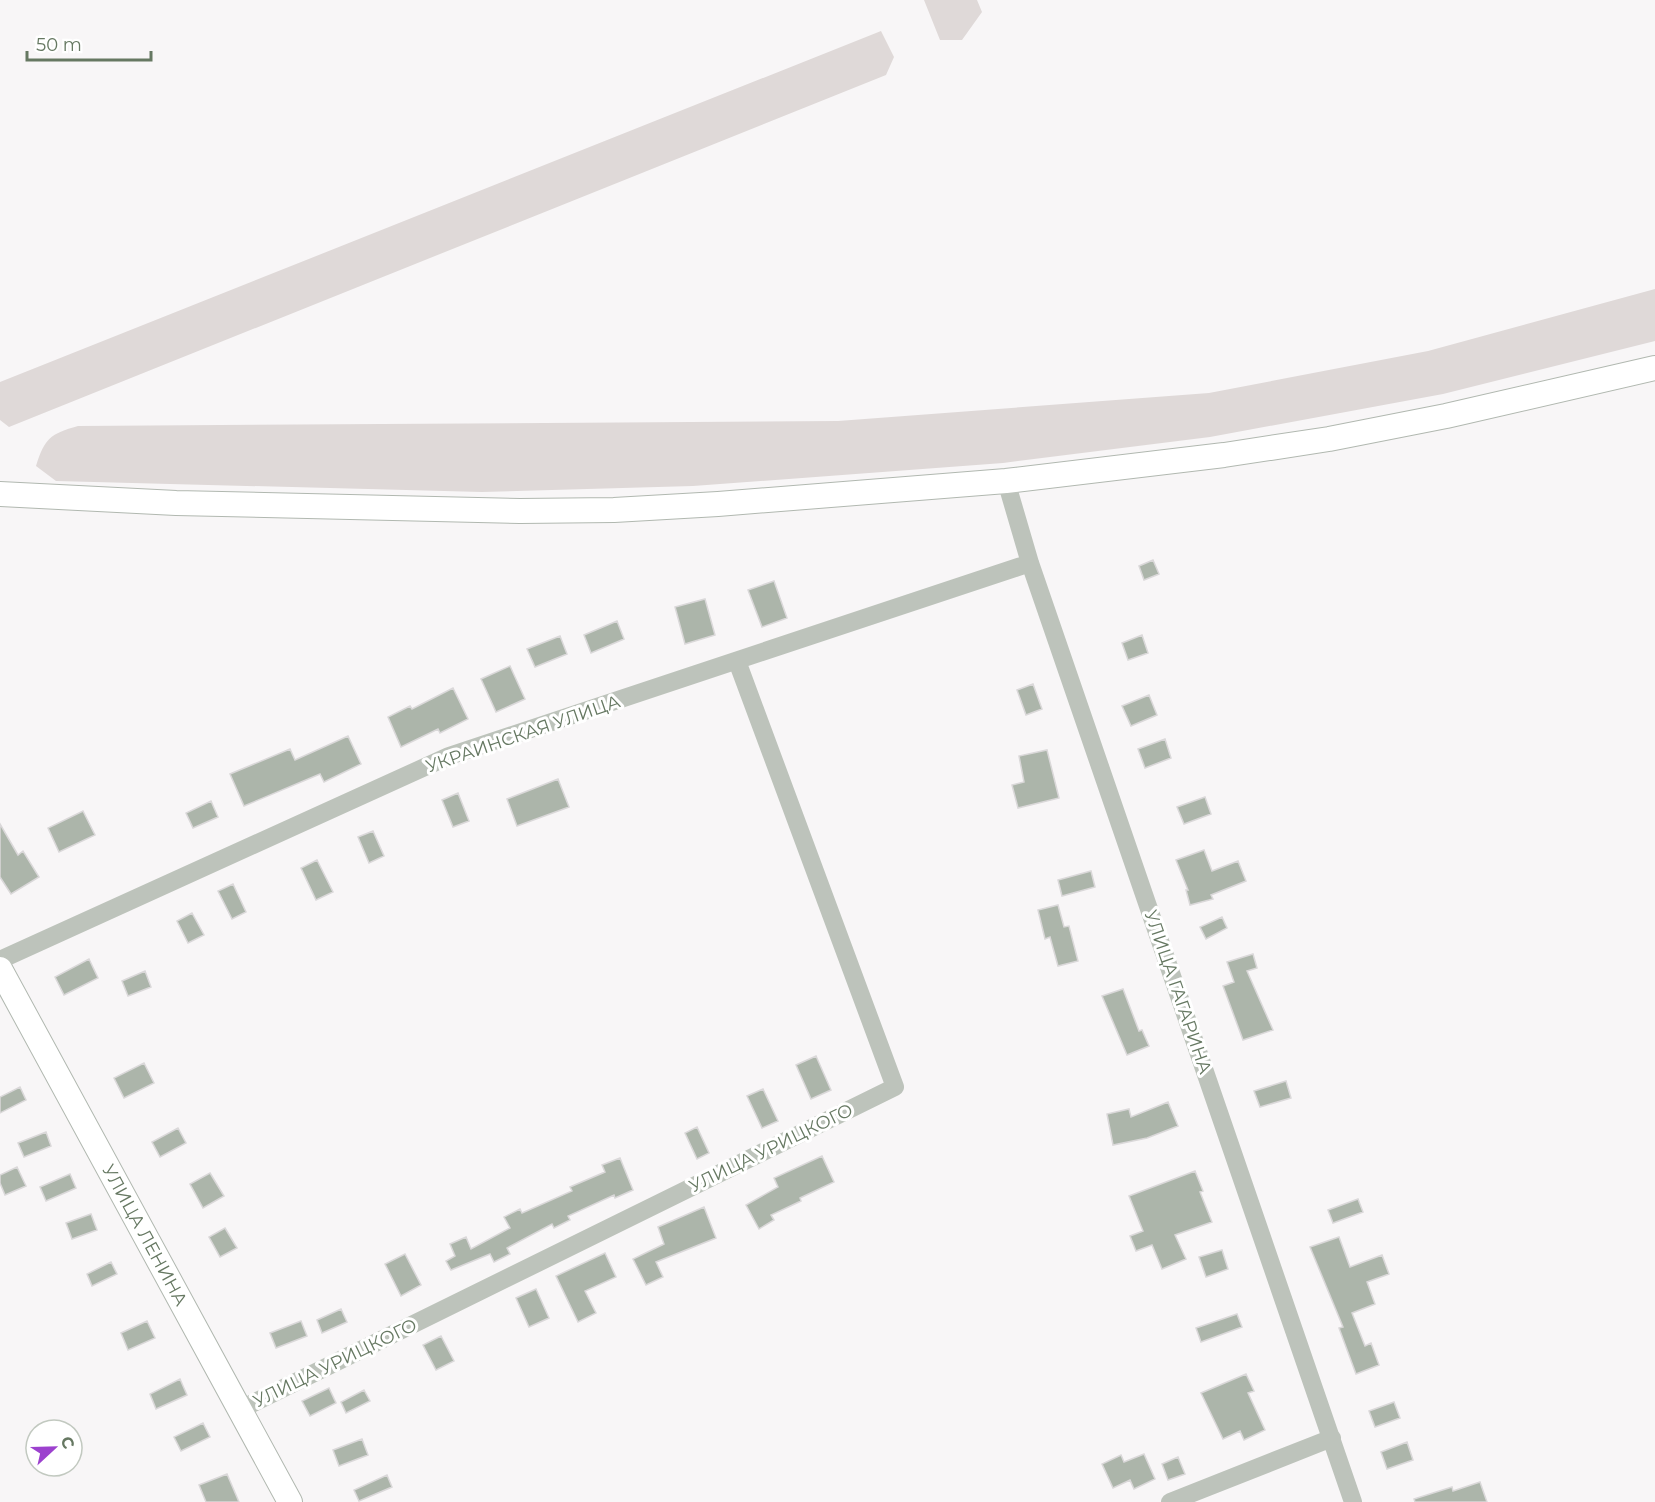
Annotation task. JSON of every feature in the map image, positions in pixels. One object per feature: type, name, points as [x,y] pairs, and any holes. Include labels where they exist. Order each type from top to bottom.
[{"type":"main road","points":[[0,494],[209,504],[544,511],[614,510],[706,504],[1006,481],[1224,455],[1329,439],[1446,416],[1655,368]]},
{"type":"main road","name":"УЛИЦА ЛЕНИНА","points":[[0,969],[290,1502]]},
{"type":"street","name":"УЛИЦА ГАГАРИНА","points":[[1006,481],[1030,563],[1353,1502]]},
{"type":"street","name":"УКРАИНСКАЯ УЛИЦА","points":[[0,960],[449,756],[1030,563]]},
{"type":"street","name":"УЛИЦА УРИЦКОГО","points":[[238,1410],[895,1088],[737,661]]},
{"type":"street","points":[[1170,1502],[1332,1438]]},
{"type":"shaded area","points":[[924,0],[977,0],[982,12],[962,40],[940,40]]},
{"type":"shaded area","points":[[881,31],[894,57],[886,75],[9,427],[0,420],[0,382]]},
{"type":"shaded area","points":[[1655,289],[1655,341],[1443,394],[1210,437],[1003,463],[693,486],[482,492],[56,481],[36,466],[42,449],[50,439],[78,426],[838,421],[1209,393],[1428,351]]},
{"type":"building","points":[[1153,560],[1159,574],[1144,580],[1139,566]]},
{"type":"building","points":[[774,581],[787,618],[762,627],[748,590]]},
{"type":"building","points":[[705,599],[715,635],[685,644],[675,607]]},
{"type":"building","points":[[617,621],[624,639],[591,653],[584,635]]},
{"type":"building","points":[[1142,635],[1148,653],[1128,660],[1122,643]]},
{"type":"building","points":[[560,636],[567,654],[535,667],[527,649]]},
{"type":"building","points":[[510,666],[525,699],[496,712],[481,679]]},
{"type":"building","points":[[1033,684],[1042,709],[1026,715],[1017,690]]},
{"type":"building","points":[[453,688],[468,719],[440,733],[438,729],[401,747],[388,717],[410,706],[412,709]]},
{"type":"building","points":[[1149,695],[1157,715],[1131,726],[1122,706]]},
{"type":"building","points":[[348,736],[361,764],[324,782],[320,774],[244,806],[230,774],[290,749],[295,760]]},
{"type":"building","points":[[1165,739],[1171,758],[1145,768],[1138,749]]},
{"type":"building","points":[[1047,750],[1059,798],[1018,808],[1012,785],[1024,782],[1019,756]]},
{"type":"building","points":[[558,779],[569,807],[517,826],[507,799]]},
{"type":"building","points":[[458,793],[469,821],[453,827],[442,800]]},
{"type":"building","points":[[1205,797],[1211,814],[1184,824],[1177,807]]},
{"type":"building","points":[[211,801],[218,817],[193,828],[186,813]]},
{"type":"building","points":[[83,811],[95,835],[59,852],[48,828]]},
{"type":"building","points":[[0,824],[18,855],[23,851],[39,877],[11,894],[0,877]]},
{"type":"building","points":[[373,831],[384,856],[369,863],[358,837]]},
{"type":"building","points":[[1204,850],[1212,871],[1238,861],[1246,881],[1211,895],[1213,899],[1190,905],[1186,890],[1188,890],[1176,860]]},
{"type":"building","points":[[317,860],[333,892],[316,900],[301,868]]},
{"type":"building","points":[[1091,871],[1095,887],[1062,896],[1058,880]]},
{"type":"building","points":[[233,884],[246,912],[232,919],[218,891]]},
{"type":"building","points":[[1058,905],[1064,927],[1069,926],[1078,961],[1058,966],[1050,937],[1045,939],[1038,910]]},
{"type":"building","points":[[192,913],[204,935],[188,943],[177,921]]},
{"type":"building","points":[[1222,917],[1227,928],[1206,939],[1200,927]]},
{"type":"building","points":[[1253,954],[1257,968],[1247,971],[1273,1030],[1243,1040],[1223,986],[1234,982],[1227,962]]},
{"type":"building","points":[[89,959],[98,978],[64,995],[55,977]]},
{"type":"building","points":[[145,971],[151,987],[128,996],[122,981]]},
{"type":"building","points":[[1123,989],[1139,1031],[1142,1030],[1149,1046],[1127,1055],[1102,996]]},
{"type":"building","points":[[816,1056],[831,1090],[811,1099],[796,1065]]},
{"type":"building","points":[[144,1063],[154,1083],[124,1098],[114,1078]]},
{"type":"building","points":[[1286,1081],[1291,1098],[1260,1107],[1254,1091]]},
{"type":"building","points":[[20,1087],[26,1100],[0,1113],[0,1097]]},
{"type":"building","points":[[763,1089],[778,1121],[762,1128],[747,1096]]},
{"type":"building","points":[[1168,1102],[1178,1126],[1147,1138],[1113,1145],[1107,1114],[1129,1109],[1131,1117]]},
{"type":"building","points":[[697,1127],[709,1153],[697,1159],[685,1133]]},
{"type":"building","points":[[178,1128],[186,1143],[160,1157],[152,1142]]},
{"type":"building","points":[[46,1132],[51,1146],[24,1157],[18,1143]]},
{"type":"building","points":[[822,1156],[834,1182],[771,1215],[774,1220],[759,1229],[746,1205],[778,1187],[774,1178]]},
{"type":"building","points":[[620,1158],[633,1190],[615,1198],[614,1195],[568,1216],[570,1220],[554,1228],[552,1224],[507,1248],[510,1254],[494,1262],[490,1254],[451,1270],[446,1261],[455,1256],[450,1244],[466,1237],[471,1249],[510,1228],[504,1217],[520,1209],[522,1213],[572,1191],[570,1187],[605,1172],[602,1165]]},
{"type":"building","points":[[17,1167],[26,1186],[5,1195],[0,1183],[0,1175]]},
{"type":"building","points":[[1195,1171],[1203,1191],[1200,1192],[1212,1222],[1175,1235],[1186,1259],[1162,1269],[1152,1245],[1136,1251],[1130,1236],[1143,1231],[1129,1196]]},
{"type":"building","points":[[210,1173],[224,1196],[203,1208],[190,1184]]},
{"type":"building","points":[[70,1174],[76,1188],[46,1201],[40,1187]]},
{"type":"building","points":[[1358,1199],[1363,1212],[1333,1223],[1328,1210]]},
{"type":"building","points":[[704,1207],[716,1238],[656,1262],[663,1277],[646,1285],[633,1259],[664,1244],[658,1227]]},
{"type":"building","points":[[91,1214],[97,1230],[72,1239],[66,1223]]},
{"type":"building","points":[[225,1228],[237,1248],[220,1257],[209,1237]]},
{"type":"building","points":[[1339,1237],[1350,1267],[1382,1255],[1389,1274],[1367,1282],[1375,1304],[1352,1313],[1365,1346],[1371,1343],[1379,1365],[1356,1374],[1339,1328],[1343,1327],[1310,1247]]},
{"type":"building","points":[[1222,1250],[1228,1269],[1206,1277],[1199,1257]]},
{"type":"building","points":[[605,1253],[616,1277],[585,1291],[596,1313],[578,1322],[556,1276]]},
{"type":"building","points":[[405,1254],[421,1285],[401,1296],[385,1264]]},
{"type":"building","points":[[111,1262],[117,1274],[92,1286],[87,1274]]},
{"type":"building","points":[[536,1289],[549,1318],[529,1327],[516,1298]]},
{"type":"building","points":[[341,1309],[347,1322],[322,1333],[317,1320]]},
{"type":"building","points":[[1237,1314],[1242,1327],[1201,1342],[1196,1328]]},
{"type":"building","points":[[147,1321],[155,1338],[128,1350],[121,1333]]},
{"type":"building","points":[[301,1321],[307,1336],[276,1348],[270,1333]]},
{"type":"building","points":[[441,1336],[454,1361],[436,1370],[423,1345]]},
{"type":"building","points":[[1246,1374],[1254,1391],[1248,1393],[1265,1430],[1244,1440],[1240,1431],[1223,1439],[1201,1393]]},
{"type":"building","points":[[180,1379],[187,1395],[156,1409],[150,1394]]},
{"type":"building","points":[[329,1388],[336,1403],[310,1416],[302,1401]]},
{"type":"building","points":[[364,1390],[370,1401],[346,1413],[341,1402]]},
{"type":"building","points":[[1394,1402],[1400,1418],[1375,1427],[1369,1411]]},
{"type":"building","points":[[203,1423],[210,1437],[181,1451],[174,1437]]},
{"type":"building","points":[[362,1439],[368,1455],[339,1466],[333,1450]]},
{"type":"building","points":[[1407,1442],[1413,1460],[1387,1469],[1381,1452]]},
{"type":"building","points":[[1144,1454],[1155,1479],[1134,1489],[1130,1480],[1113,1488],[1102,1464],[1121,1455],[1124,1462]]},
{"type":"building","points":[[1178,1457],[1185,1474],[1168,1480],[1162,1464]]},
{"type":"building","points":[[227,1474],[239,1502],[206,1502],[199,1485]]},
{"type":"building","points":[[387,1475],[392,1487],[359,1501],[354,1490]]},
{"type":"building","points":[[1480,1482],[1487,1502],[1415,1502],[1414,1499],[1452,1487],[1453,1491]]}]
